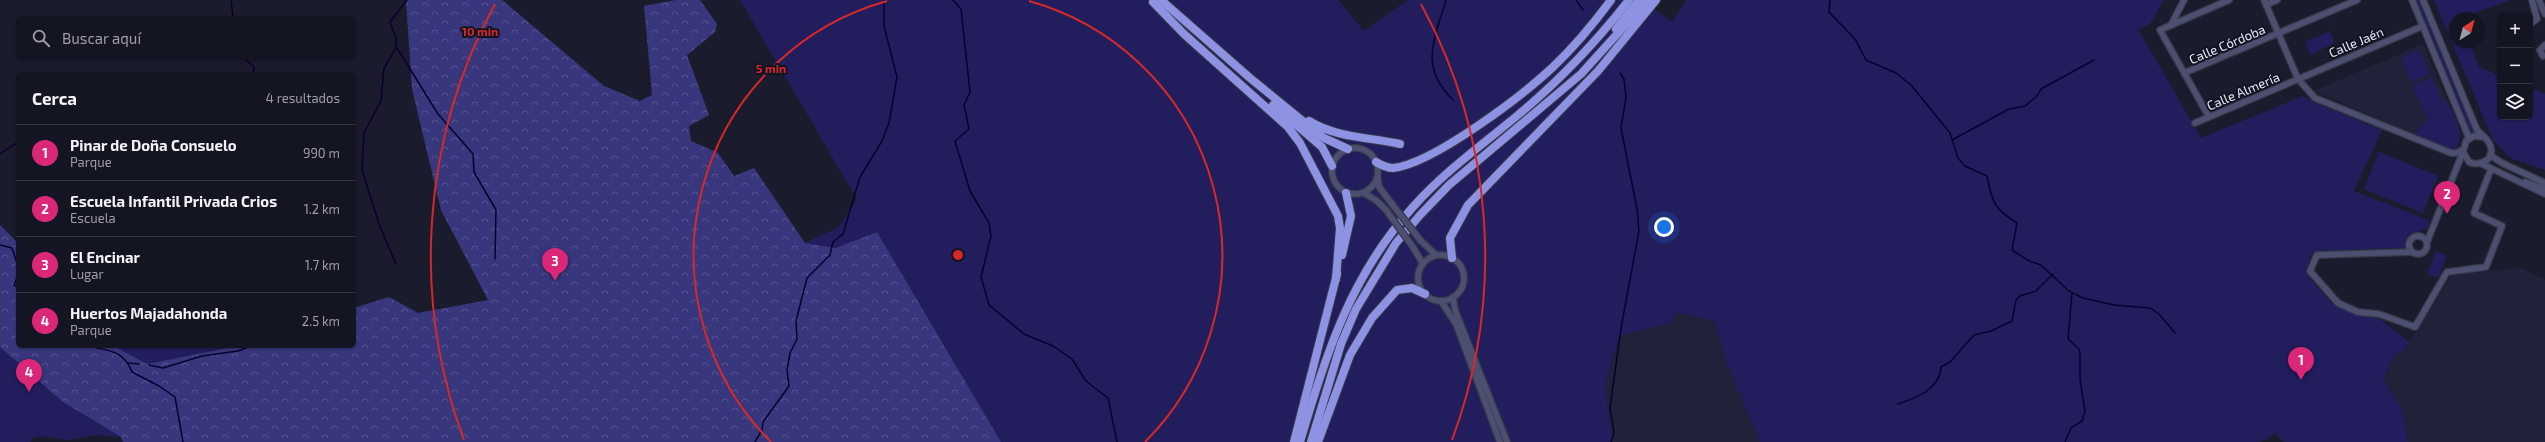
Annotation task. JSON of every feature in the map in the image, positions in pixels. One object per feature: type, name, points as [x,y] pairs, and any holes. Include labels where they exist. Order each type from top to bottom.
[{"type":"highway","points":[[1376,162],[1385,167],[1392,168],[1412,163],[1430,156],[1458,138],[1539,80],[1590,28],[1612,0]]},
{"type":"highway","points":[[1581,56],[1622,0]]},
{"type":"highway","points":[[1300,442],[1332,340],[1347,305],[1365,270],[1389,236],[1441,178],[1519,115],[1581,56],[1603,33],[1629,0]]},
{"type":"highway","points":[[1556,95],[1614,32],[1639,0]]},
{"type":"highway","points":[[1311,442],[1339,351],[1353,316],[1375,275],[1396,243],[1449,185],[1581,74],[1648,0]]},
{"type":"highway","points":[[1452,258],[1450,238],[1468,205],[1598,71],[1656,0]]},
{"type":"highway","points":[[1155,1],[1324,138],[1348,149]]},
{"type":"highway","points":[[1155,1],[1246,83],[1316,140],[1326,152],[1332,166]]},
{"type":"highway","points":[[1155,1],[1184,34],[1273,111],[1300,143],[1334,204],[1338,216],[1340,228],[1336,279]]},
{"type":"highway","points":[[1263,88],[1324,130],[1400,144]]},
{"type":"highway","points":[[1294,442],[1351,216],[1346,193]]},
{"type":"highway","points":[[1318,442],[1350,355],[1372,318],[1397,290],[1412,288],[1425,294]]},
{"type":"street","points":[[2171,25],[2184,0]]},
{"type":"street","points":[[2208,117],[2160,30],[2229,0]]},
{"type":"street","points":[[2277,0],[2265,2],[2298,79],[2314,98],[2451,153],[2463,151]]},
{"type":"street","name":"Calle Córdoba","points":[[2184,73],[2357,0]]},
{"type":"street","points":[[2412,0],[2469,138],[2458,168],[2427,242],[2426,251],[2421,254],[2412,252],[2317,255],[2310,271],[2338,303],[2358,312],[2379,314],[2415,328],[2447,272],[2486,267],[2502,226],[2474,213],[2492,169]]},
{"type":"street","points":[[2423,0],[2477,130],[2490,145],[2490,155],[2482,164]]},
{"type":"street","points":[[2532,0],[2537,19],[2533,22]]},
{"type":"street","points":[[2539,0],[2545,14]]},
{"type":"street","name":"Calle Jaén","points":[[2298,79],[2423,26]]},
{"type":"street","points":[[2543,56],[2540,50],[2545,45]]},
{"type":"street","name":"Calle Almería","points":[[2195,123],[2298,79]]},
{"type":"street","points":[[2469,138],[2484,137]]},
{"type":"street","points":[[1378,178],[1371,189],[1364,193],[1346,193],[1336,185],[1332,166],[1341,153],[1348,149],[1358,148],[1365,150],[1376,162],[1378,178],[1379,187],[1421,241],[1436,255],[1452,258],[1462,269],[1464,276],[1462,288],[1453,297],[1441,301]]},
{"type":"street","points":[[2463,151],[2469,162]]},
{"type":"street","points":[[2451,153],[2456,159],[2458,168]]},
{"type":"street","points":[[2490,155],[2502,163],[2545,183]]},
{"type":"street","points":[[2458,168],[2469,162],[2482,164],[2545,194]]},
{"type":"street","points":[[2519,181],[2533,183],[2545,189]]},
{"type":"street","points":[[1364,193],[1386,210],[1413,247],[1423,264]]},
{"type":"street","points":[[2412,252],[2410,241],[2417,235],[2432,230]]},
{"type":"street","points":[[2417,235],[2423,236],[2427,242]]},
{"type":"street","points":[[1436,255],[1423,264],[1418,276],[1425,294],[1441,301],[1456,324],[1500,442]]},
{"type":"street","points":[[1453,297],[1455,310],[1507,442]]},
{"type":"shaded area","points":[[740,0],[1338,0],[1364,31],[1408,0],[1642,0],[1672,22],[1686,0],[2164,0],[2150,24],[2138,29],[2201,138],[2303,96],[2315,103],[2382,130],[2354,191],[2430,221],[2427,228],[2407,236],[2407,247],[2404,248],[2318,251],[2311,255],[2307,269],[2310,279],[2333,304],[2361,315],[2380,319],[2409,342],[2404,350],[2393,358],[2383,378],[2402,409],[2408,442],[2284,442],[2275,433],[2267,439],[2258,442],[1760,442],[1726,362],[1714,321],[1678,313],[1675,314],[1671,323],[1619,336],[1605,385],[1612,442],[1001,442],[877,232],[836,248],[805,243],[839,227],[857,199]]},
{"type":"shaded area","points":[[2415,0],[2420,0],[2476,134],[2472,136]]},
{"type":"shaded area","points":[[2434,0],[2510,0],[2477,12],[2449,12],[2449,36]]},
{"type":"shaded area","points":[[2330,31],[2334,43],[2310,55],[2305,42]]},
{"type":"shaded area","points":[[2423,44],[2446,99],[2414,134],[2314,91]]},
{"type":"shaded area","points":[[2454,48],[2471,48],[2479,67],[2497,75],[2497,120],[2533,120],[2533,89],[2545,94],[2545,170],[2511,158],[2493,140]]},
{"type":"shaded area","points":[[2418,50],[2430,74],[2411,82],[2401,57]]},
{"type":"shaded area","points":[[2432,77],[2442,102],[2427,118],[2412,86]]},
{"type":"shaded area","points":[[2446,99],[2460,130],[2459,143],[2456,149],[2452,150],[2414,134]]},
{"type":"shaded area","points":[[2379,152],[2438,176],[2423,213],[2364,189]]},
{"type":"shaded area","points":[[2436,251],[2447,256],[2438,278],[2427,274]]},
{"type":"shaded area","points":[[2521,268],[2545,280],[2545,442],[2408,442],[2402,409],[2383,378],[2390,367],[2390,362],[2398,353],[2404,350],[2451,275]]},
{"type":"shaded area","points":[[1678,313],[1714,321],[1726,362],[1760,442],[1612,442],[1605,385],[1619,336],[1671,323],[1675,314]]},
{"type":"shaded area","points":[[0,347],[63,402],[121,437],[95,435],[69,440],[39,436],[31,439],[31,442],[0,442]]},
{"type":"shaded area","points":[[118,348],[228,348],[147,364]]},
{"type":"green space","points":[[406,0],[502,0],[604,86],[640,101],[652,95],[644,6],[676,0],[700,0],[717,24],[715,32],[687,55],[709,115],[689,126],[691,141],[718,153],[734,176],[754,168],[805,243],[836,248],[877,232],[1001,442],[123,442],[121,437],[63,402],[0,347],[0,225],[16,241],[16,348],[118,348],[147,364],[228,348],[356,348],[356,307],[389,297],[418,313],[488,300],[441,210],[412,89]]},
{"type":"waterway","points":[[231,0],[233,16]]},
{"type":"waterway","points":[[396,264],[379,224],[362,170],[364,133],[381,101],[384,68],[396,48],[396,38],[390,22],[407,0]]},
{"type":"waterway","points":[[755,442],[762,430],[763,422],[789,386],[787,370],[790,353],[797,339],[796,321],[807,278],[830,255],[833,242],[843,234],[860,177],[882,141],[889,123],[897,77],[884,26],[884,0]]},
{"type":"waterway","points":[[953,0],[961,9],[970,92],[964,105],[969,129],[955,141],[970,191],[989,223],[991,236],[981,277],[989,305],[1024,334],[1053,346],[1072,359],[1086,381],[1108,398],[1117,442]]},
{"type":"waterway","points":[[1446,0],[1437,28],[1432,53],[1436,76],[1442,88],[1453,100]]},
{"type":"waterway","points":[[1576,0],[1583,10]]},
{"type":"waterway","points":[[1830,0],[1829,12],[1855,39],[1866,60],[1896,73],[1911,85],[1950,133],[1958,158],[1965,166],[1987,176],[1995,204],[2003,213],[2017,223],[2012,250],[2029,261],[2041,265],[2069,291],[2083,298],[2114,305],[2150,308],[2159,314],[2175,333]]},
{"type":"waterway","points":[[397,48],[438,114],[473,154],[474,172],[496,210],[495,259]]},
{"type":"waterway","points":[[246,60],[254,67],[253,72]]},
{"type":"waterway","points":[[1952,140],[2009,109],[2025,106],[2037,96],[2041,89],[2094,60]]},
{"type":"waterway","points":[[1611,442],[1614,433],[1610,408],[1621,328],[1639,231],[1637,209],[1621,128],[1626,97],[1624,79],[1620,73]]},
{"type":"waterway","points":[[0,154],[16,143]]},
{"type":"waterway","points":[[0,245],[12,248],[16,260]]},
{"type":"waterway","points":[[1898,404],[1912,399],[1926,392],[1932,387],[1940,375],[1941,367],[1950,362],[1974,335],[1991,331],[2012,321],[2016,300],[2020,296],[2036,291],[2053,274]]},
{"type":"waterway","points":[[16,280],[14,285],[16,286]]},
{"type":"waterway","points":[[2065,442],[2071,428],[2082,421],[2085,411],[2080,380],[2079,349],[2068,339],[2072,293]]},
{"type":"waterway","points":[[97,348],[109,350],[118,354],[126,361],[132,372],[159,386],[175,397],[183,442]]},
{"type":"waterway","points":[[149,365],[163,368],[202,356],[238,351],[246,348]]},
{"type":"waterway","points":[[127,363],[139,364]]},
{"type":"place","name":"Escuela Infantil Privada Crios","points":[[2447,214]]},
{"type":"place","name":"El Encinar","points":[[555,281]]},
{"type":"place","name":"Pinar de Doña Consuelo","points":[[2301,380]]},
{"type":"place","name":"Huertos Majadahonda","points":[[29,392]]}]
